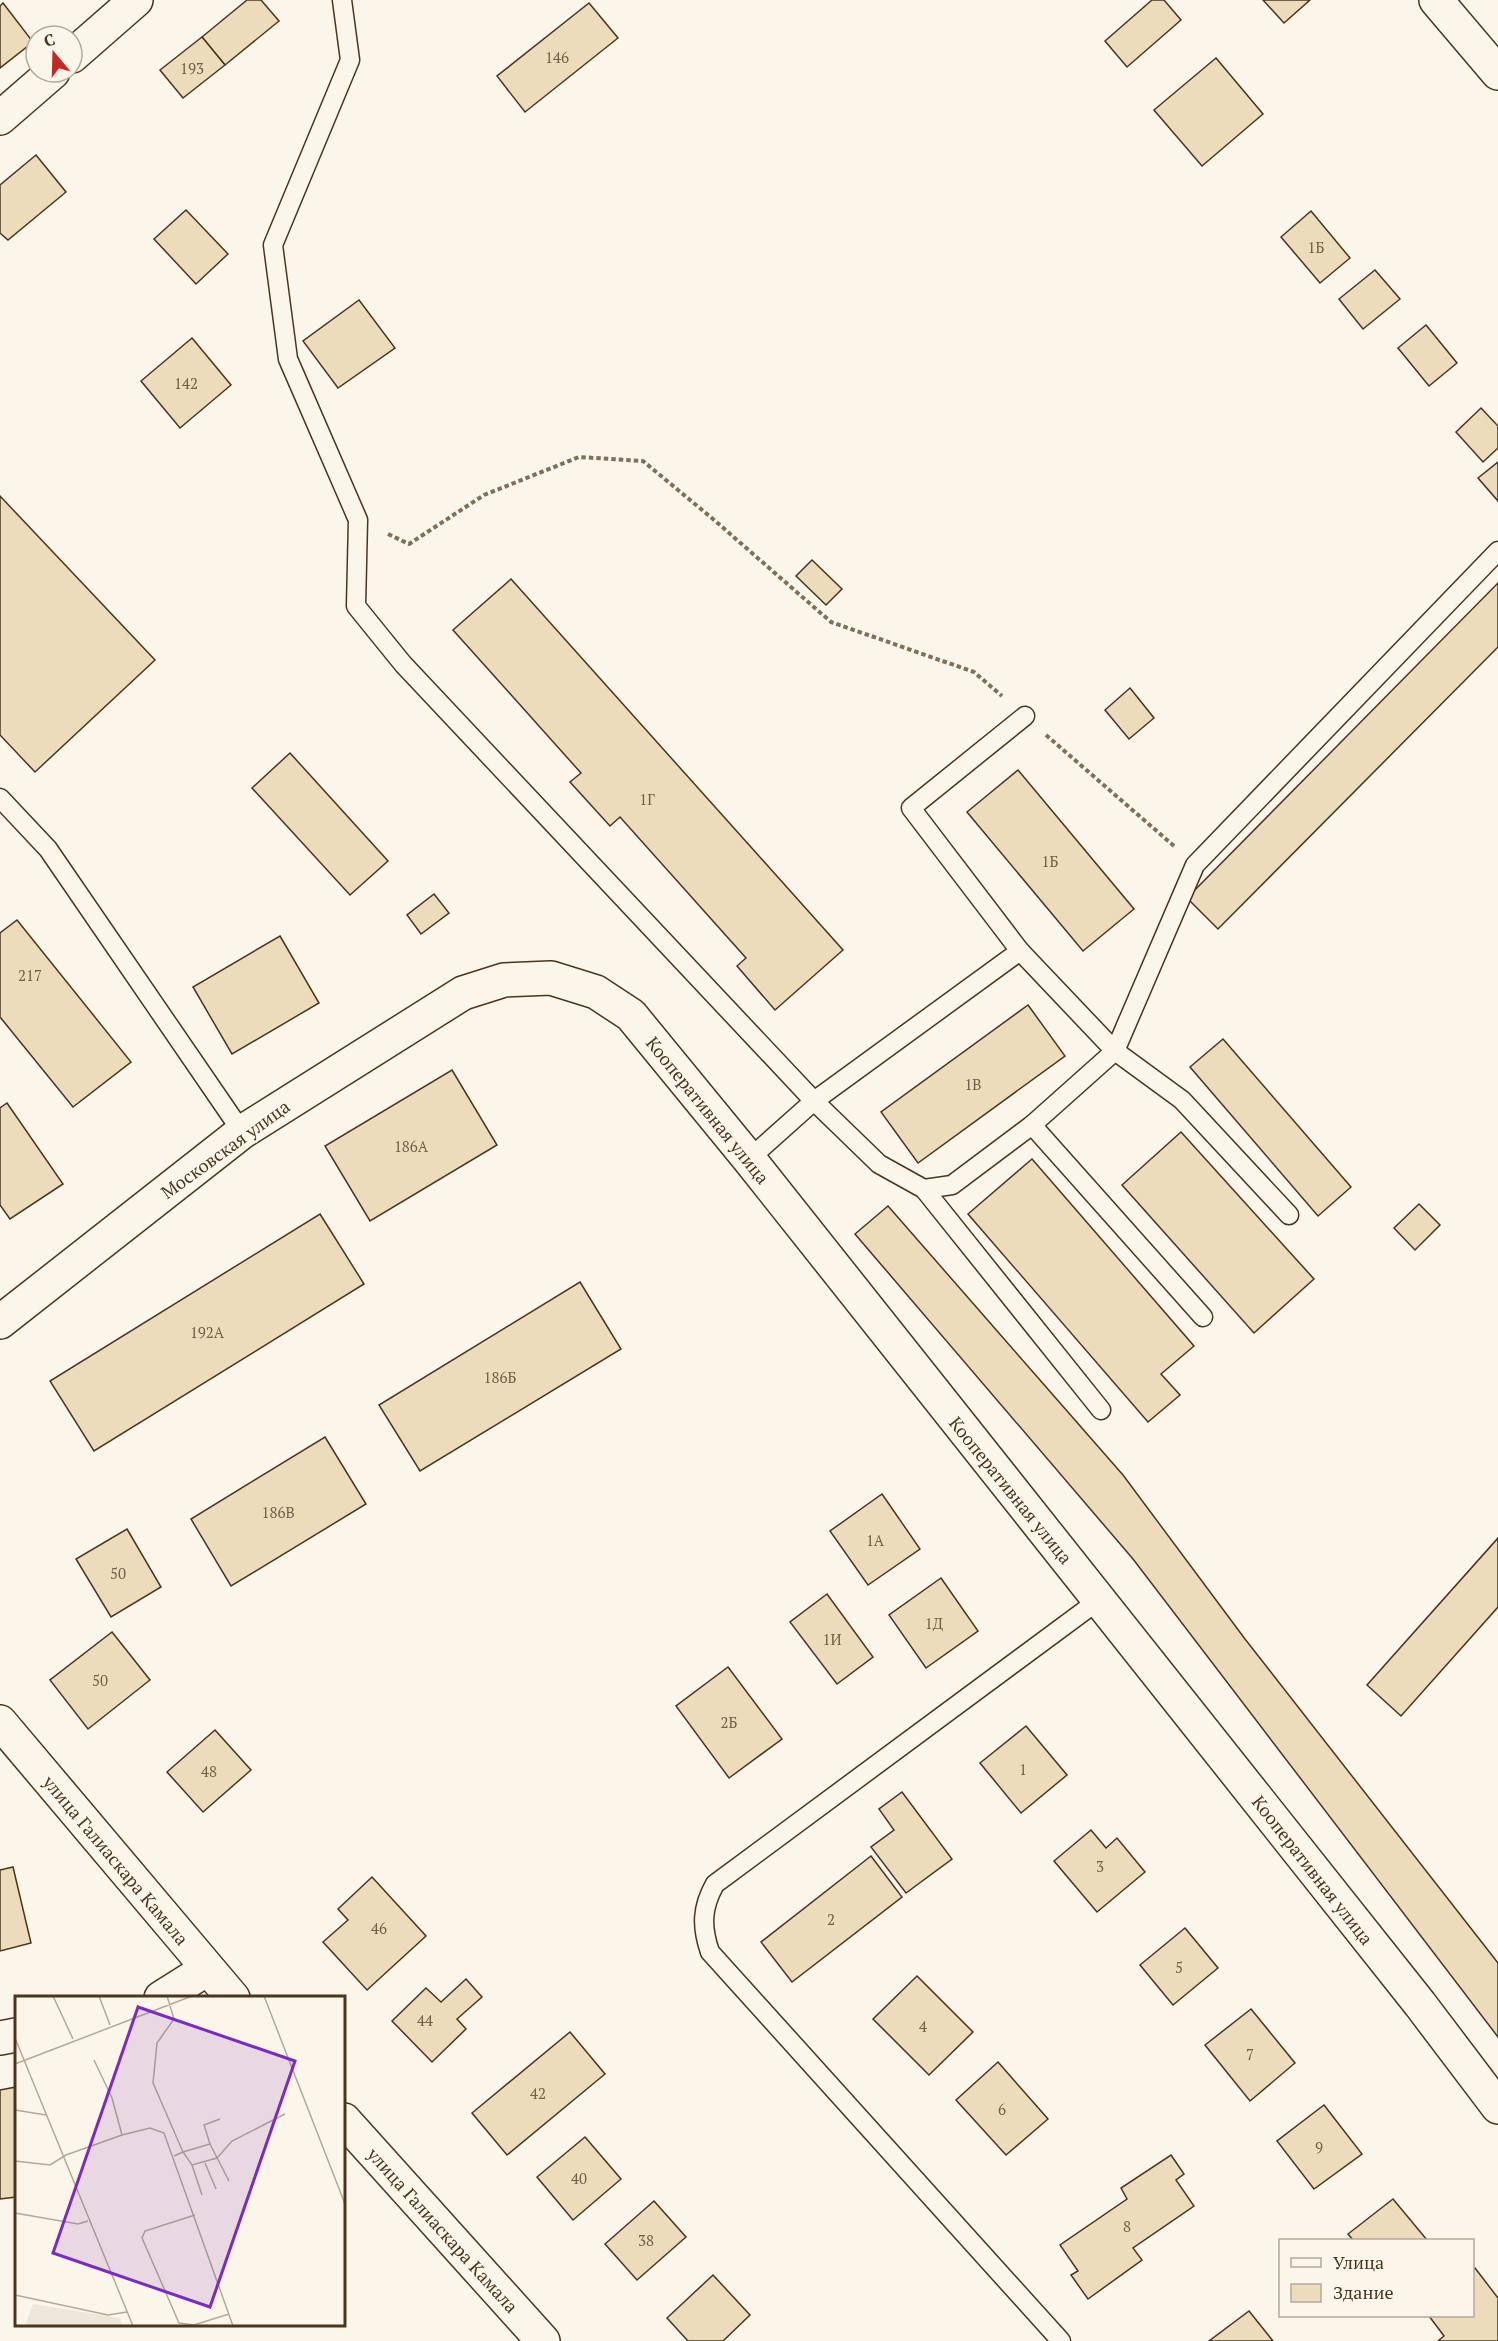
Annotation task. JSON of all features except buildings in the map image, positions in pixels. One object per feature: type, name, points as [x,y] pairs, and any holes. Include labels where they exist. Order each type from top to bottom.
[{"type":"street","points":[[84,46],[136,0]]},
{"type":"street","points":[[1436,0],[1498,74]]},
{"type":"street","points":[[0,118],[39,84]]},
{"type":"street","name":"Кооперативная улица","points":[[463,993],[504,980],[551,978],[596,992],[631,1015],[749,1159],[1420,2004],[1498,2107]]},
{"type":"street","name":"Московская улица","points":[[0,1322],[242,1132],[463,993]]},
{"type":"street","name":"улица Галиаскара Камала","points":[[0,1722],[231,1996]]},
{"type":"street","points":[[164,1996],[207,1969]]},
{"type":"street","points":[[0,2038],[15,2035]]},
{"type":"street","name":"улица Галиаскара Камала","points":[[345,2121],[543,2341]]},
{"type":"lane","points":[[342,0],[351,60],[273,245],[288,359],[358,519],[356,606],[403,664],[814,1101],[879,1164],[924,1189],[1101,1410]]},
{"type":"lane","points":[[924,1189],[952,1185],[1032,1125],[1115,1051],[1195,865],[1498,551]]},
{"type":"lane","points":[[1025,716],[911,808],[1020,951],[1115,1051],[1182,1100],[1289,1215]]},
{"type":"lane","points":[[0,798],[48,849],[242,1132]]},
{"type":"lane","points":[[749,1159],[814,1101],[1020,951]]},
{"type":"lane","points":[[1032,1125],[1203,1317]]},
{"type":"lane","points":[[1061,2341],[710,1952],[704,1935],[703,1916],[707,1898],[715,1884],[1099,1600]]},
{"type":"path","points":[[358,519],[409,544],[484,495],[579,457],[643,461],[714,519],[831,622],[974,672],[1195,865]]}]
